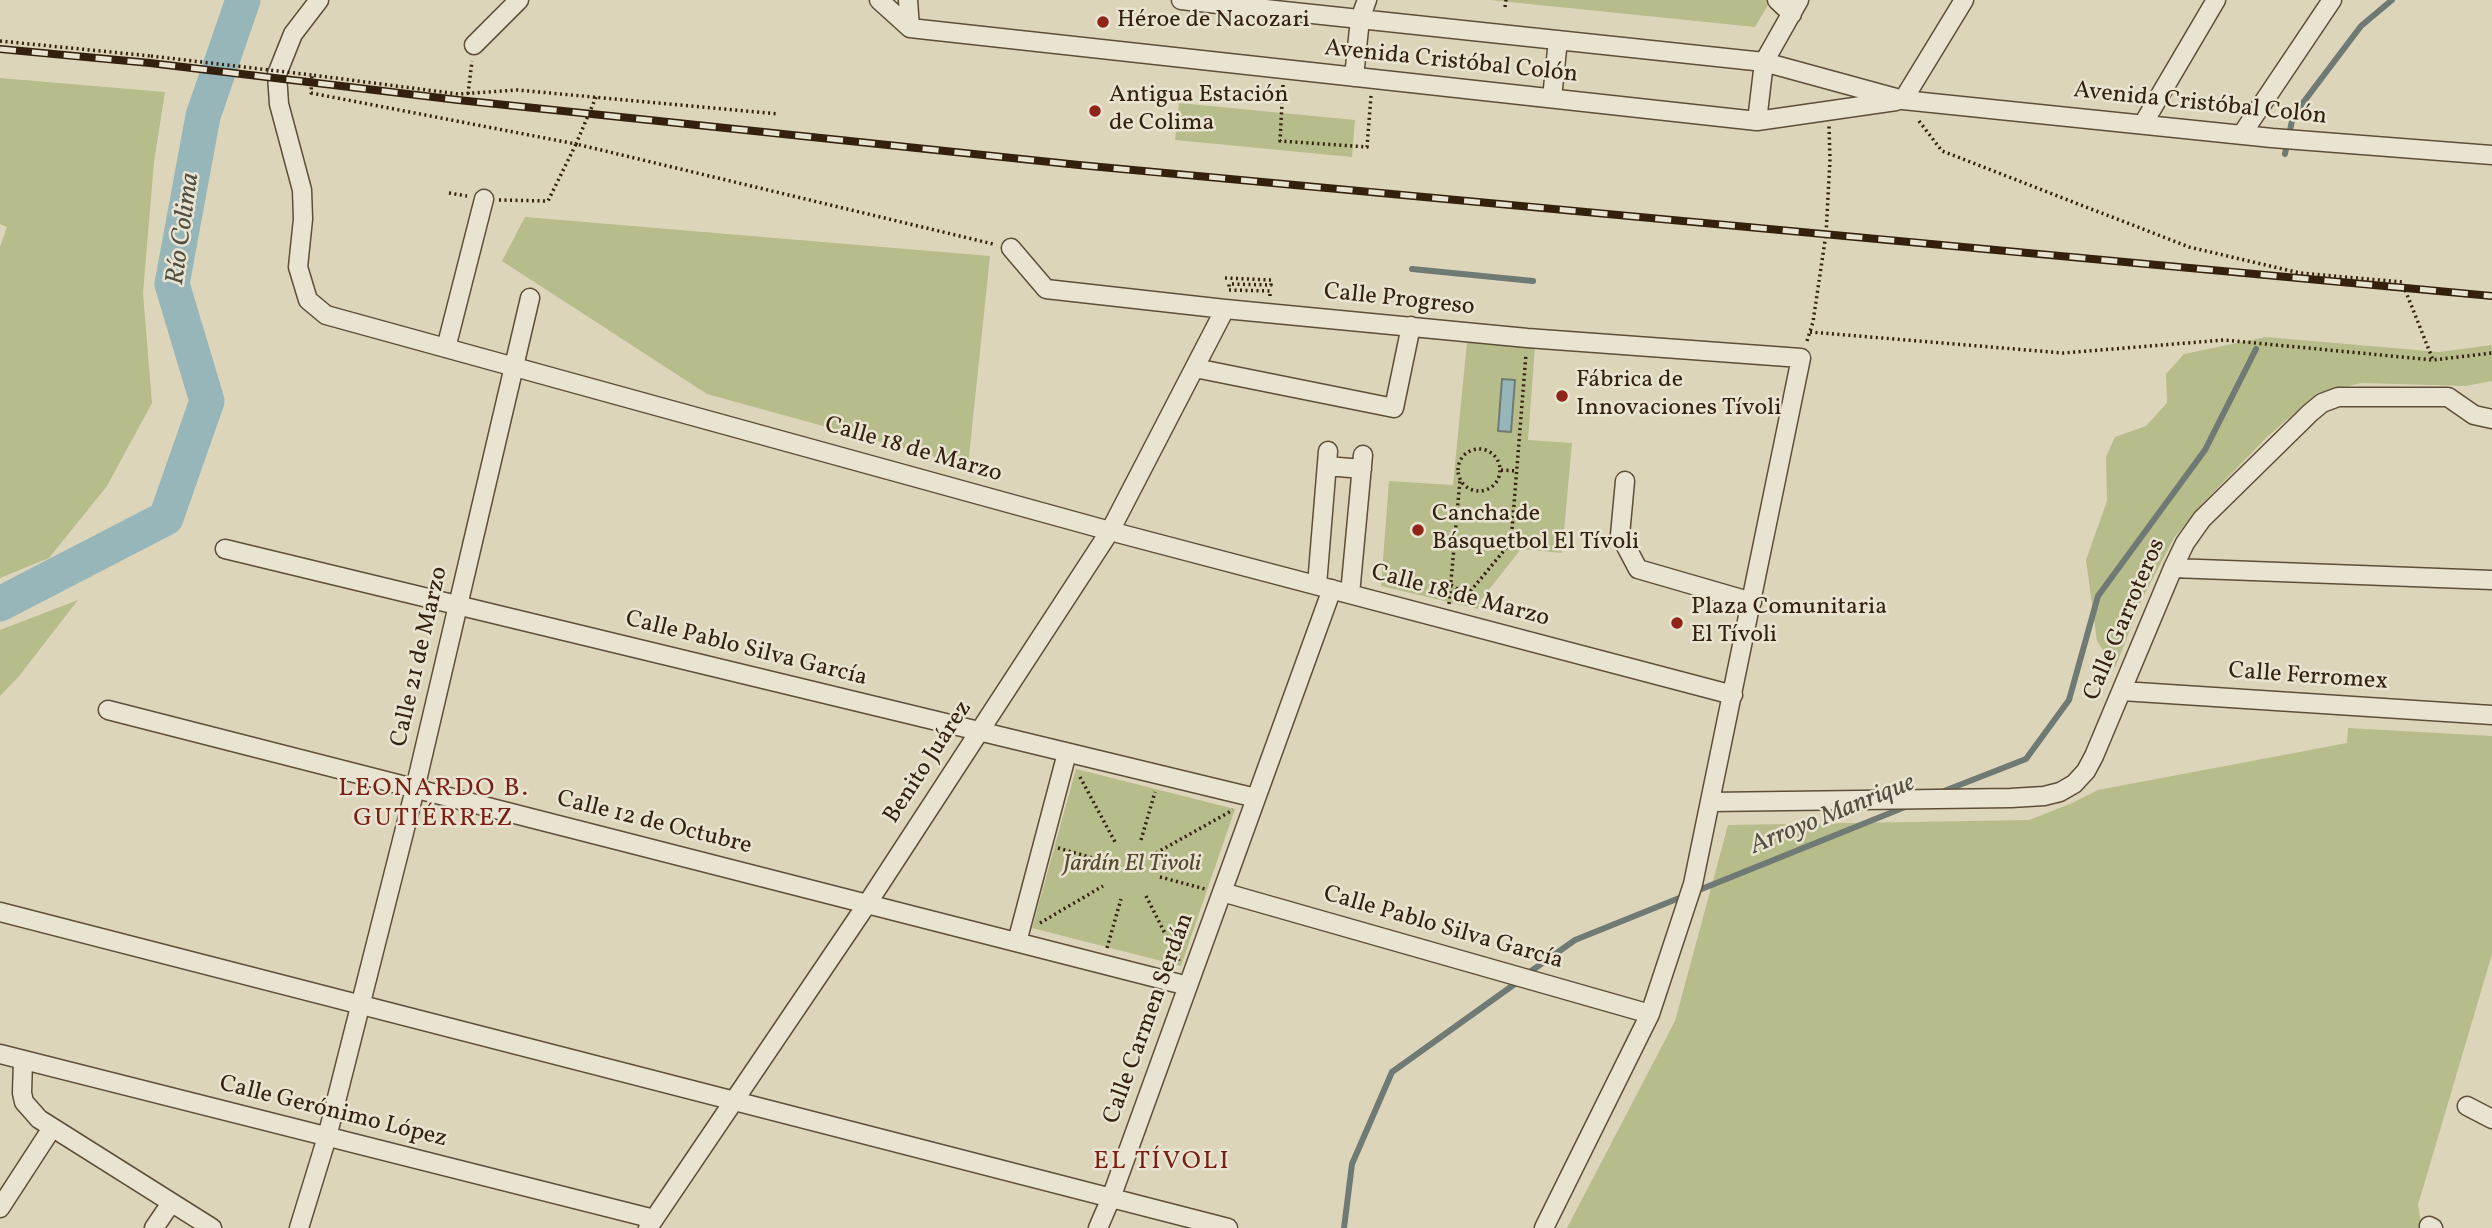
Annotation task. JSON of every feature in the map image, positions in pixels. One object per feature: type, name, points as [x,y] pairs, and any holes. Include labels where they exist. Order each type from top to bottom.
[{"type":"street","name":"Calle 18 de Marzo","points":[[319,0],[293,34],[277,75],[279,104],[302,190],[303,219],[298,267],[308,300],[326,315],[1110,531],[1733,695]]},
{"type":"street","points":[[474,45],[519,0]]},
{"type":"street","points":[[879,0],[910,28]]},
{"type":"street","points":[[908,0],[910,28]]},
{"type":"street","name":"Avenida Cristóbal Colón","points":[[1181,0],[1764,62],[1903,100],[2272,138],[2492,155]]},
{"type":"street","points":[[1363,78],[1360,19],[1367,0]]},
{"type":"street","points":[[1757,121],[1764,62],[1795,7],[1777,0]]},
{"type":"street","points":[[1903,100],[1964,0]]},
{"type":"street","points":[[2143,124],[2216,0]]},
{"type":"street","points":[[2242,134],[2332,0]]},
{"type":"street","name":"Avenida Cristóbal Colón","points":[[910,28],[1757,121],[1903,100]]},
{"type":"street","points":[[1552,98],[1558,40]]},
{"type":"street","points":[[446,348],[484,200]]},
{"type":"street","name":"Calle Progreso","points":[[1011,248],[1046,289],[1527,338],[1801,359]]},
{"type":"street","name":"Calle 21 de Marzo","points":[[299,1228],[327,1137],[415,789],[530,298]]},
{"type":"street","name":"Benito Juárez","points":[[651,1224],[867,904],[1110,531],[1225,309]]},
{"type":"street","points":[[1195,368],[1394,408],[1411,326]]},
{"type":"street","points":[[1544,1228],[1650,1014],[1691,892],[1801,359]]},
{"type":"street","name":"Calle Garroteros","points":[[1711,802],[2011,798],[2060,792],[2074,784],[2094,756],[2185,544],[2202,519],[2310,413],[2329,400],[2348,396],[2448,397],[2474,415],[2492,419]]},
{"type":"street","name":"Calle Carmen Serdán","points":[[1098,1228],[1188,986],[1215,891],[1256,798],[1324,587],[1328,459],[1362,462],[1350,594]]},
{"type":"street","points":[[1625,481],[1620,535],[1638,569],[1752,602]]},
{"type":"street","name":"Calle Pablo Silva García","points":[[225,549],[978,731],[1072,761],[1256,798]]},
{"type":"street","points":[[2173,568],[2492,580]]},
{"type":"street","name":"Calle Ferromex","points":[[2122,691],[2492,715]]},
{"type":"street","name":"Calle 12 de Octubre","points":[[108,710],[1188,986]]},
{"type":"street","points":[[1017,942],[1072,761]]},
{"type":"street","name":"Calle Pablo Silva García","points":[[1215,891],[1650,1014]]},
{"type":"street","points":[[0,912],[1228,1228]]},
{"type":"street","name":"Calle Gerónimo López","points":[[0,1054],[327,1137],[651,1224]]},
{"type":"street","points":[[23,1060],[24,1102],[39,1119],[212,1228]]},
{"type":"street","points":[[2467,1105],[2492,1119]]},
{"type":"street","points":[[0,1208],[52,1128]]},
{"type":"street","points":[[154,1228],[171,1203]]},
{"type":"path","points":[[1506,0],[1506,7]]},
{"type":"path","points":[[0,41],[152,56],[458,94],[517,90],[779,114]]},
{"type":"path","points":[[468,94],[474,45]]},
{"type":"path","points":[[1284,69],[1280,141],[1367,147],[1363,78]]},
{"type":"path","points":[[312,75],[311,93],[576,144],[1011,248]]},
{"type":"path","points":[[449,193],[484,200],[548,201],[596,97]]},
{"type":"path","points":[[1903,100],[1942,152],[2189,247],[2300,272],[2402,282],[2433,360]]},
{"type":"path","points":[[1801,359],[1810,332],[1827,222],[1830,160],[1828,110]]},
{"type":"path","points":[[1224,278],[1271,280],[1271,285],[1229,284],[1229,290],[1270,291],[1270,313]]},
{"type":"path","points":[[1810,332],[2063,353],[2224,340],[2433,360],[2492,353]]},
{"type":"path","points":[[1460,480],[1470,490],[1484,491],[1496,483],[1501,470],[1496,457],[1485,449],[1478,448],[1465,454],[1458,466],[1460,480],[1451,585],[1467,595],[1511,542],[1527,338]]},
{"type":"path","points":[[1501,470],[1516,471]]},
{"type":"path","points":[[1072,761],[1115,842]]},
{"type":"path","points":[[1141,840],[1156,789]]},
{"type":"path","points":[[1156,853],[1234,809]]},
{"type":"path","points":[[1054,847],[1100,860]]},
{"type":"path","points":[[1160,877],[1215,891]]},
{"type":"path","points":[[1032,928],[1103,886]]},
{"type":"path","points":[[1146,896],[1181,967]]},
{"type":"path","points":[[1107,947],[1121,899]]},
{"type":"green space","points":[[1490,0],[1771,0],[1755,27]]},
{"type":"green space","points":[[0,78],[165,92],[154,162],[143,293],[152,403],[107,486],[49,558],[0,578],[0,247],[7,227],[0,224]]},
{"type":"green space","points":[[1179,103],[1355,120],[1352,157],[1175,140]]},
{"type":"green space","points":[[525,217],[990,256],[968,466],[707,394],[502,261]]},
{"type":"green space","points":[[2266,337],[2439,352],[2492,345],[2492,381],[2466,386],[2362,383],[2317,393],[2265,439],[2203,503],[2174,538],[2142,599],[2115,668],[2097,641],[2086,560],[2107,501],[2106,457],[2115,437],[2146,426],[2167,403],[2166,374],[2184,354]]},
{"type":"green space","points":[[1467,342],[1535,347],[1528,440],[1572,443],[1562,553],[1521,549],[1480,601],[1478,609],[1381,586],[1389,481],[1453,485]]},
{"type":"green space","points":[[78,600],[19,676],[0,696],[0,630]]},
{"type":"green space","points":[[2348,728],[2492,736],[2492,954],[2418,1205],[2422,1228],[1567,1228],[1675,1021],[1728,825],[2029,820],[2098,790],[2347,743]]},
{"type":"green space","name":"Jardín El Tivoli","points":[[1076,769],[1235,809],[1181,966],[1032,928]]},
{"type":"water","points":[[1502,379],[1515,380],[1511,432],[1498,431]]},
{"type":"waterway","name":"Río Colima","points":[[0,604],[166,518],[207,401],[172,284],[203,116],[243,0]]},
{"type":"waterway","name":"Arroyo Manrique","points":[[2285,154],[2293,116],[2361,26],[2392,0]]},
{"type":"waterway","points":[[1412,269],[1533,281]]},
{"type":"waterway","name":"Arroyo Manrique","points":[[1939,793],[2026,759],[2069,700],[2098,596],[2205,450],[2256,349]]},
{"type":"waterway","name":"Arroyo Manrique","points":[[1527,974],[1575,940],[1910,805]]},
{"type":"waterway","name":"Arroyo Manrique","points":[[1344,1228],[1352,1164],[1392,1072],[1519,981]]},
{"type":"railway","points":[[0,49],[150,63],[458,100],[1079,165],[2492,296]]},
{"type":"place","name":"Héroe de Nacozari","points":[[1103,22]]},
{"type":"place","name":"Antigua Estación de Colima","points":[[1095,111]]},
{"type":"place","name":"Fábrica de Innovaciones Tívoli","points":[[1562,396]]},
{"type":"place","name":"Cancha de Básquetbol El Tívoli","points":[[1418,530]]},
{"type":"place","name":"Plaza Comunitaria El Tívoli","points":[[1677,623]]},
{"type":"district","name":"LEONARDO B. GUTIÉRREZ","points":[[434,805]]},
{"type":"district","name":"EL TÍVOLI","points":[[1162,1163]]}]
